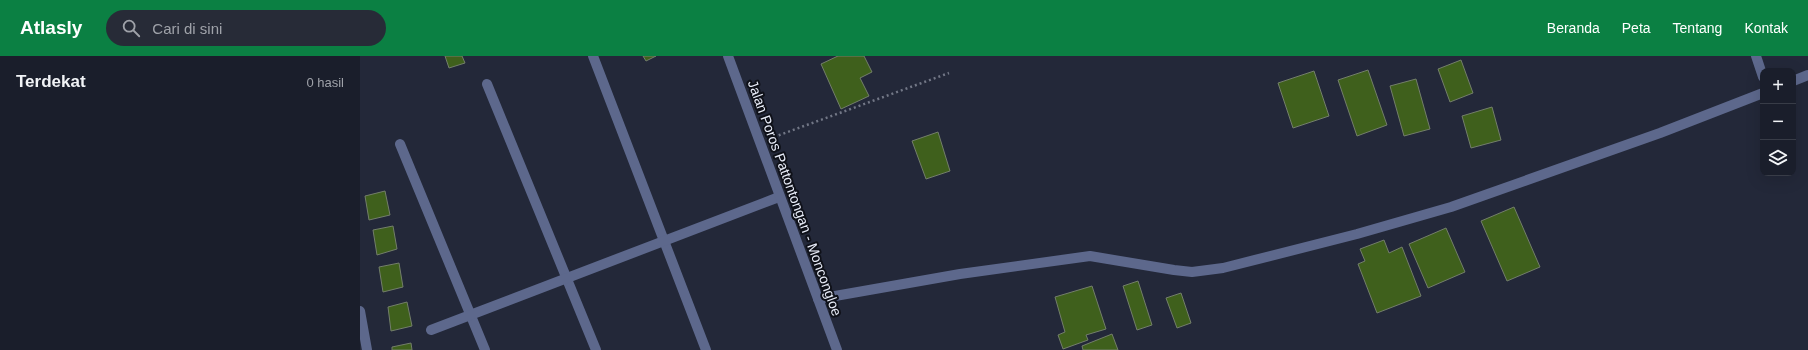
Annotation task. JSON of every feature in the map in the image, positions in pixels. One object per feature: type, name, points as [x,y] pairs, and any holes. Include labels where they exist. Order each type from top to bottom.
[{"type":"street","points":[[593,56],[706,350]]},
{"type":"street","name":"Jalan Poros Pattontongan - Moncongloe","points":[[728,56],[836,350]]},
{"type":"street","points":[[1756,56],[1760,68]]},
{"type":"street","points":[[1796,81],[1808,75]]},
{"type":"street","points":[[487,84],[568,278],[596,350]]},
{"type":"street","points":[[818,299],[960,274],[1090,256],[1192,272],[1223,268],[1364,232],[1451,207],[1660,133],[1760,94]]},
{"type":"street","points":[[400,144],[485,350]]},
{"type":"street","points":[[431,330],[779,197]]},
{"type":"street","points":[[360,314],[367,350]]},
{"type":"path","points":[[759,142],[949,72]]},
{"type":"building","points":[[445,56],[462,56],[465,63],[449,68]]},
{"type":"building","points":[[643,56],[656,56],[646,61]]},
{"type":"building","points":[[838,56],[864,56],[872,72],[860,78],[869,96],[841,109],[821,64]]},
{"type":"building","points":[[1461,60],[1473,93],[1450,102],[1438,69]]},
{"type":"building","points":[[1368,70],[1387,125],[1357,136],[1338,80]]},
{"type":"building","points":[[1314,71],[1329,116],[1293,128],[1278,83]]},
{"type":"building","points":[[1416,79],[1430,129],[1404,136],[1390,86]]},
{"type":"building","points":[[1492,107],[1501,140],[1471,148],[1462,116]]},
{"type":"building","points":[[938,132],[950,171],[926,179],[912,141]]},
{"type":"building","points":[[385,191],[390,215],[369,220],[365,196]]},
{"type":"building","points":[[1514,207],[1540,267],[1507,281],[1481,221]]},
{"type":"building","points":[[393,226],[397,249],[377,255],[373,230]]},
{"type":"building","points":[[1446,228],[1465,272],[1428,288],[1409,244]]},
{"type":"building","points":[[1384,240],[1389,253],[1402,247],[1421,296],[1377,313],[1358,264],[1365,261],[1360,249]]},
{"type":"building","points":[[399,263],[403,287],[383,292],[379,267]]},
{"type":"building","points":[[1138,281],[1152,325],[1137,330],[1123,286]]},
{"type":"building","points":[[1092,286],[1106,329],[1086,335],[1088,340],[1063,349],[1058,335],[1065,332],[1055,297]]},
{"type":"building","points":[[1181,293],[1191,323],[1177,328],[1166,298]]},
{"type":"building","points":[[407,302],[412,326],[391,331],[388,307]]},
{"type":"building","points":[[1112,334],[1118,350],[1083,350],[1082,346]]},
{"type":"building","points":[[411,343],[412,350],[392,350],[392,347]]}]
